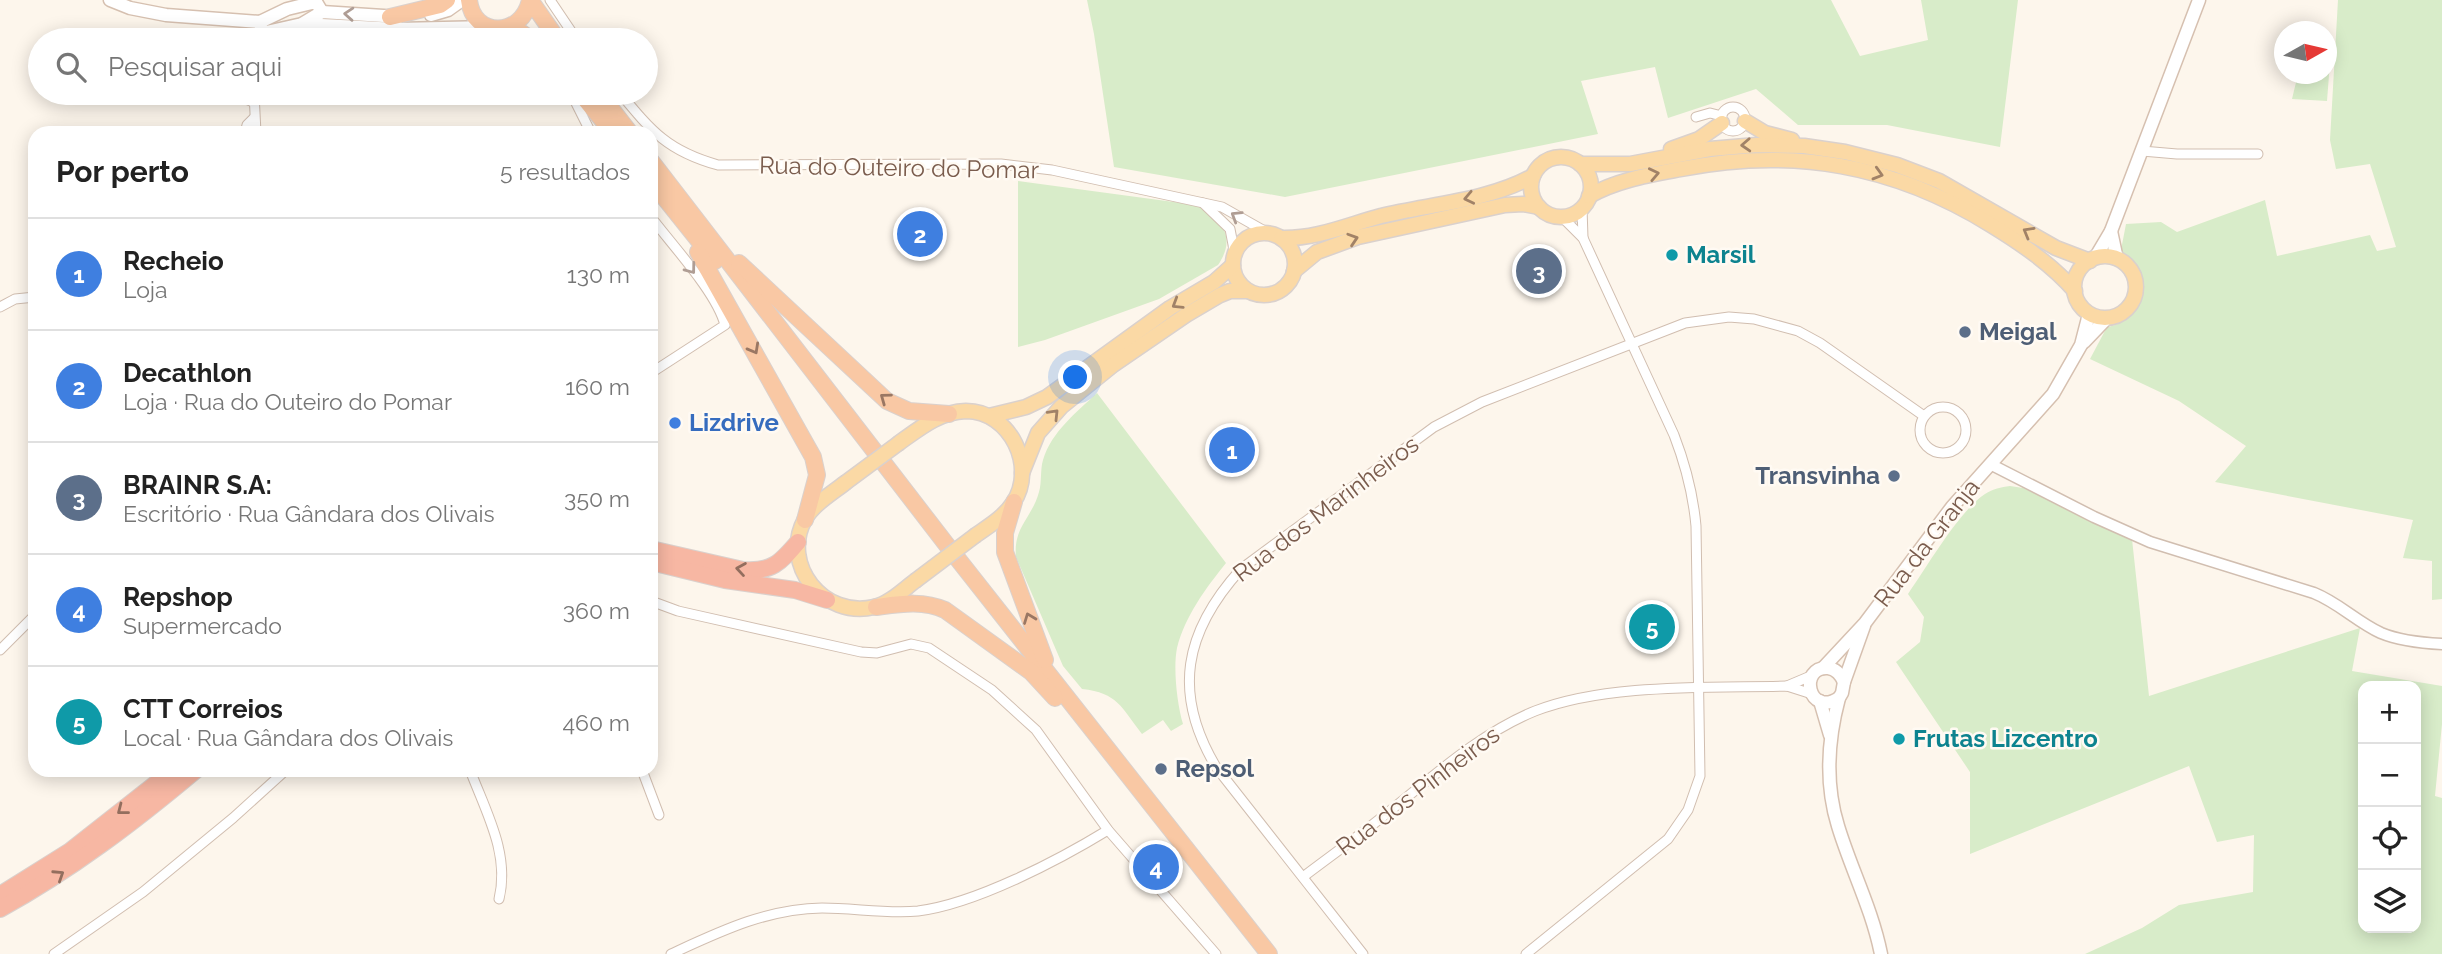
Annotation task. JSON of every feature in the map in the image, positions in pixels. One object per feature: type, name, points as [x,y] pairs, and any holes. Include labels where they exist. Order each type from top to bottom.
[{"type":"highway","points":[[390,17],[440,5],[447,0]]},
{"type":"highway","points":[[469,0],[474,15],[481,23],[505,28],[513,26],[525,15],[530,0]]},
{"type":"highway","points":[[530,0],[550,28]]},
{"type":"highway","points":[[590,105],[607,126]]},
{"type":"highway","points":[[608,105],[625,126]]},
{"type":"highway","points":[[658,167],[741,265],[880,396],[909,411],[949,414]]},
{"type":"highway","points":[[658,169],[872,449],[1269,954]]},
{"type":"highway","points":[[658,190],[1259,954]]},
{"type":"highway","points":[[669,205],[741,326],[813,457],[817,475],[805,520]]},
{"type":"highway","points":[[1014,502],[1005,533],[1005,552],[1037,642],[1055,681]]},
{"type":"highway","points":[[658,551],[754,571],[773,566],[798,542]]},
{"type":"highway","points":[[658,564],[725,580],[795,590],[827,600]]},
{"type":"highway","points":[[876,607],[915,603],[945,610],[1031,672],[1066,706]]},
{"type":"highway","points":[[0,895],[70,851],[164,777]]},
{"type":"highway","points":[[0,909],[75,864],[188,777]]},
{"type":"highway","points":[[0,885],[56,855],[70,851]]},
{"type":"main road","points":[[110,0],[130,8],[239,28]]},
{"type":"main road","points":[[266,28],[287,9],[319,5],[390,17],[440,13],[462,0]]},
{"type":"main road","points":[[1745,121],[1765,133],[1897,165],[1939,181],[2056,248],[2092,260],[2106,257],[2117,259],[2133,274],[2136,281],[2135,296],[2121,314],[2107,318],[2089,314],[2079,304],[2075,291],[2078,273],[2092,260],[2111,231],[2199,0]]},
{"type":"main road","points":[[302,24],[319,5]]},
{"type":"main road","points":[[287,28],[302,24],[378,28]]},
{"type":"main road","points":[[444,28],[490,27]]},
{"type":"main road","points":[[1643,162],[1699,139],[1722,120]]},
{"type":"main road","points":[[989,416],[1026,407],[1047,397],[1170,308],[1214,282],[1234,260],[1240,244],[1248,237],[1318,236],[1380,217],[1504,190],[1533,176],[1544,162],[1552,158],[1562,157],[1580,164],[1643,162],[1727,146],[1787,145],[1828,149]]},
{"type":"main road","points":[[1533,176],[1532,196],[1539,207],[1550,215],[1562,217],[1573,214],[1603,188],[1638,177],[1725,161],[1771,159],[1851,167],[1903,182],[1967,211],[2050,266],[2075,291]]},
{"type":"main road","points":[[1580,164],[1588,175],[1585,202]]},
{"type":"main road","points":[[1022,473],[1017,446],[1002,425],[989,416],[968,411],[949,414],[929,422],[818,504],[805,520],[798,542],[799,561],[806,578],[827,600],[846,607],[876,607],[915,581],[1001,516],[1014,502],[1038,433],[1061,407],[1136,349],[1220,295],[1230,291],[1248,291],[1262,295],[1276,293],[1288,284],[1294,271],[1317,252],[1383,230],[1505,205],[1539,207]]},
{"type":"main road","points":[[2111,231],[2117,259]]},
{"type":"main road","points":[[1275,236],[1293,253],[1294,271]]},
{"type":"main road","points":[[1234,260],[1236,277],[1248,291]]},
{"type":"main road","points":[[2081,345],[2089,314]]},
{"type":"main road","points":[[2081,345],[2107,318]]},
{"type":"main road","name":"Rua da Granja","points":[[1818,672],[1865,623],[1952,507],[2046,404],[2070,368],[2081,345]]},
{"type":"main road","name":"Rua da Granja","points":[[1844,682],[1865,623]]},
{"type":"main road","points":[[1830,735],[1844,682],[1838,673],[1829,668],[1818,672],[1810,685],[1830,735],[1835,812],[1864,894],[1881,954]]},
{"type":"main road","points":[[1816,698],[1832,702],[1839,698]]},
{"type":"street","points":[[550,0],[567,28]]},
{"type":"street","points":[[254,105],[255,126]]},
{"type":"street","points":[[577,105],[588,126]]},
{"type":"street","name":"Rua do Outeiro do Pomar","points":[[631,105],[650,126]]},
{"type":"street","points":[[1696,117],[1710,113],[1722,120],[1727,129],[1734,131],[1741,128],[1745,121],[1743,113],[1733,107],[1726,110],[1722,120]]},
{"type":"street","points":[[247,126],[254,117]]},
{"type":"street","name":"Rua do Outeiro do Pomar","points":[[658,134],[680,152],[718,165],[1001,164],[1052,170],[1222,207],[1275,236]]},
{"type":"street","points":[[2142,151],[2177,154],[2258,153]]},
{"type":"street","points":[[1202,202],[1230,229],[1234,260]]},
{"type":"street","points":[[1583,238],[1585,202]]},
{"type":"street","points":[[1526,954],[1668,839],[1688,810],[1700,776],[1696,526],[1686,466],[1583,238],[1562,217]]},
{"type":"street","points":[[658,226],[719,309],[725,325],[658,368]]},
{"type":"street","points":[[0,307],[15,299],[28,298]]},
{"type":"street","name":"Rua dos Marinheiros","points":[[1363,954],[1216,767],[1194,720],[1188,682],[1189,663],[1200,628],[1215,600],[1241,569],[1434,427],[1482,402],[1685,323],[1730,317],[1775,323],[1798,331],[1820,343],[1924,416]]},
{"type":"street","points":[[1943,406],[1957,411],[1965,423],[1965,438],[1962,444],[1948,453],[1933,451],[1922,439],[1920,432],[1924,416],[1943,406]]},
{"type":"street","points":[[1990,464],[2150,542],[2314,593],[2338,604],[2382,633],[2442,645]]},
{"type":"street","points":[[658,604],[678,611],[861,652],[877,653],[911,644],[929,648],[992,690],[1036,730],[1108,830],[1216,954]]},
{"type":"street","points":[[0,650],[28,622]]},
{"type":"street","name":"Rua dos Pinheiros","points":[[1303,877],[1459,755],[1510,722],[1537,710],[1612,692],[1787,686],[1818,672]]},
{"type":"street","name":"Rua dos Pinheiros","points":[[1787,686],[1816,698]]},
{"type":"street","points":[[54,954],[143,892],[278,777]]},
{"type":"street","points":[[473,777],[502,857],[503,886],[499,899]]},
{"type":"street","points":[[645,777],[659,815]]},
{"type":"street","points":[[671,954],[737,923],[768,916],[819,908],[916,911],[936,907],[979,894],[1069,855],[1108,830]]},
{"type":"green space","points":[[1087,0],[1831,0],[1860,56],[1928,40],[1921,0],[2018,0],[2000,147],[1887,125],[1798,125],[1756,89],[1668,118],[1655,67],[1581,81],[1598,134],[1285,197],[1114,167]]},
{"type":"green space","points":[[2338,0],[2442,0],[2442,599],[2432,600],[2432,561],[2403,558],[2413,520],[2215,482],[2246,446],[2179,401],[2090,359],[2107,327],[2126,320],[2133,314],[2142,298],[2141,279],[2136,269],[2120,255],[2126,224],[2161,222],[2177,232],[2265,200],[2277,256],[2370,235],[2377,251],[2396,247],[2370,164],[2336,169],[2330,140],[2333,84],[2337,84]]},
{"type":"green space","points":[[2296,84],[2328,84],[2327,101],[2292,99]]},
{"type":"green space","points":[[1018,181],[1196,205],[1213,216],[1224,230],[1224,255],[1218,265],[1159,299],[1018,347]]},
{"type":"green space","points":[[1097,393],[1226,563],[1197,603],[1177,648],[1177,696],[1183,724],[1171,731],[1163,720],[1142,734],[1118,703],[1104,694],[1082,689],[1063,666],[1016,557],[1017,538],[1036,501],[1047,450],[1066,423]]},
{"type":"green space","points":[[2010,486],[2023,488],[2132,539],[2149,696],[2360,628],[2352,671],[2412,681],[2358,681],[2358,933],[2421,933],[2421,682],[2442,686],[2442,724],[2435,796],[2442,798],[2442,954],[2085,954],[2142,928],[2179,905],[2253,892],[2254,835],[2217,842],[2189,766],[1970,854],[1970,772],[1896,662],[1920,642],[1924,617],[1908,594],[1965,513],[1985,494]]},
{"type":"place","name":"Decathlon","points":[[920,234]]},
{"type":"place","name":"Marsil","points":[[1672,255]]},
{"type":"place","name":"BRAINR S.A:","points":[[1539,271]]},
{"type":"place","name":"Meigal","points":[[1965,332]]},
{"type":"place","name":"Lizdrive","points":[[675,423]]},
{"type":"place","name":"Recheio","points":[[1232,450]]},
{"type":"place","name":"Transvinha","points":[[1894,476]]},
{"type":"place","name":"CTT Correios","points":[[1652,627]]},
{"type":"place","name":"Frutas Lizcentro","points":[[1899,739]]},
{"type":"place","name":"Repsol","points":[[1161,769]]},
{"type":"place","name":"Repshop","points":[[1156,867]]}]
